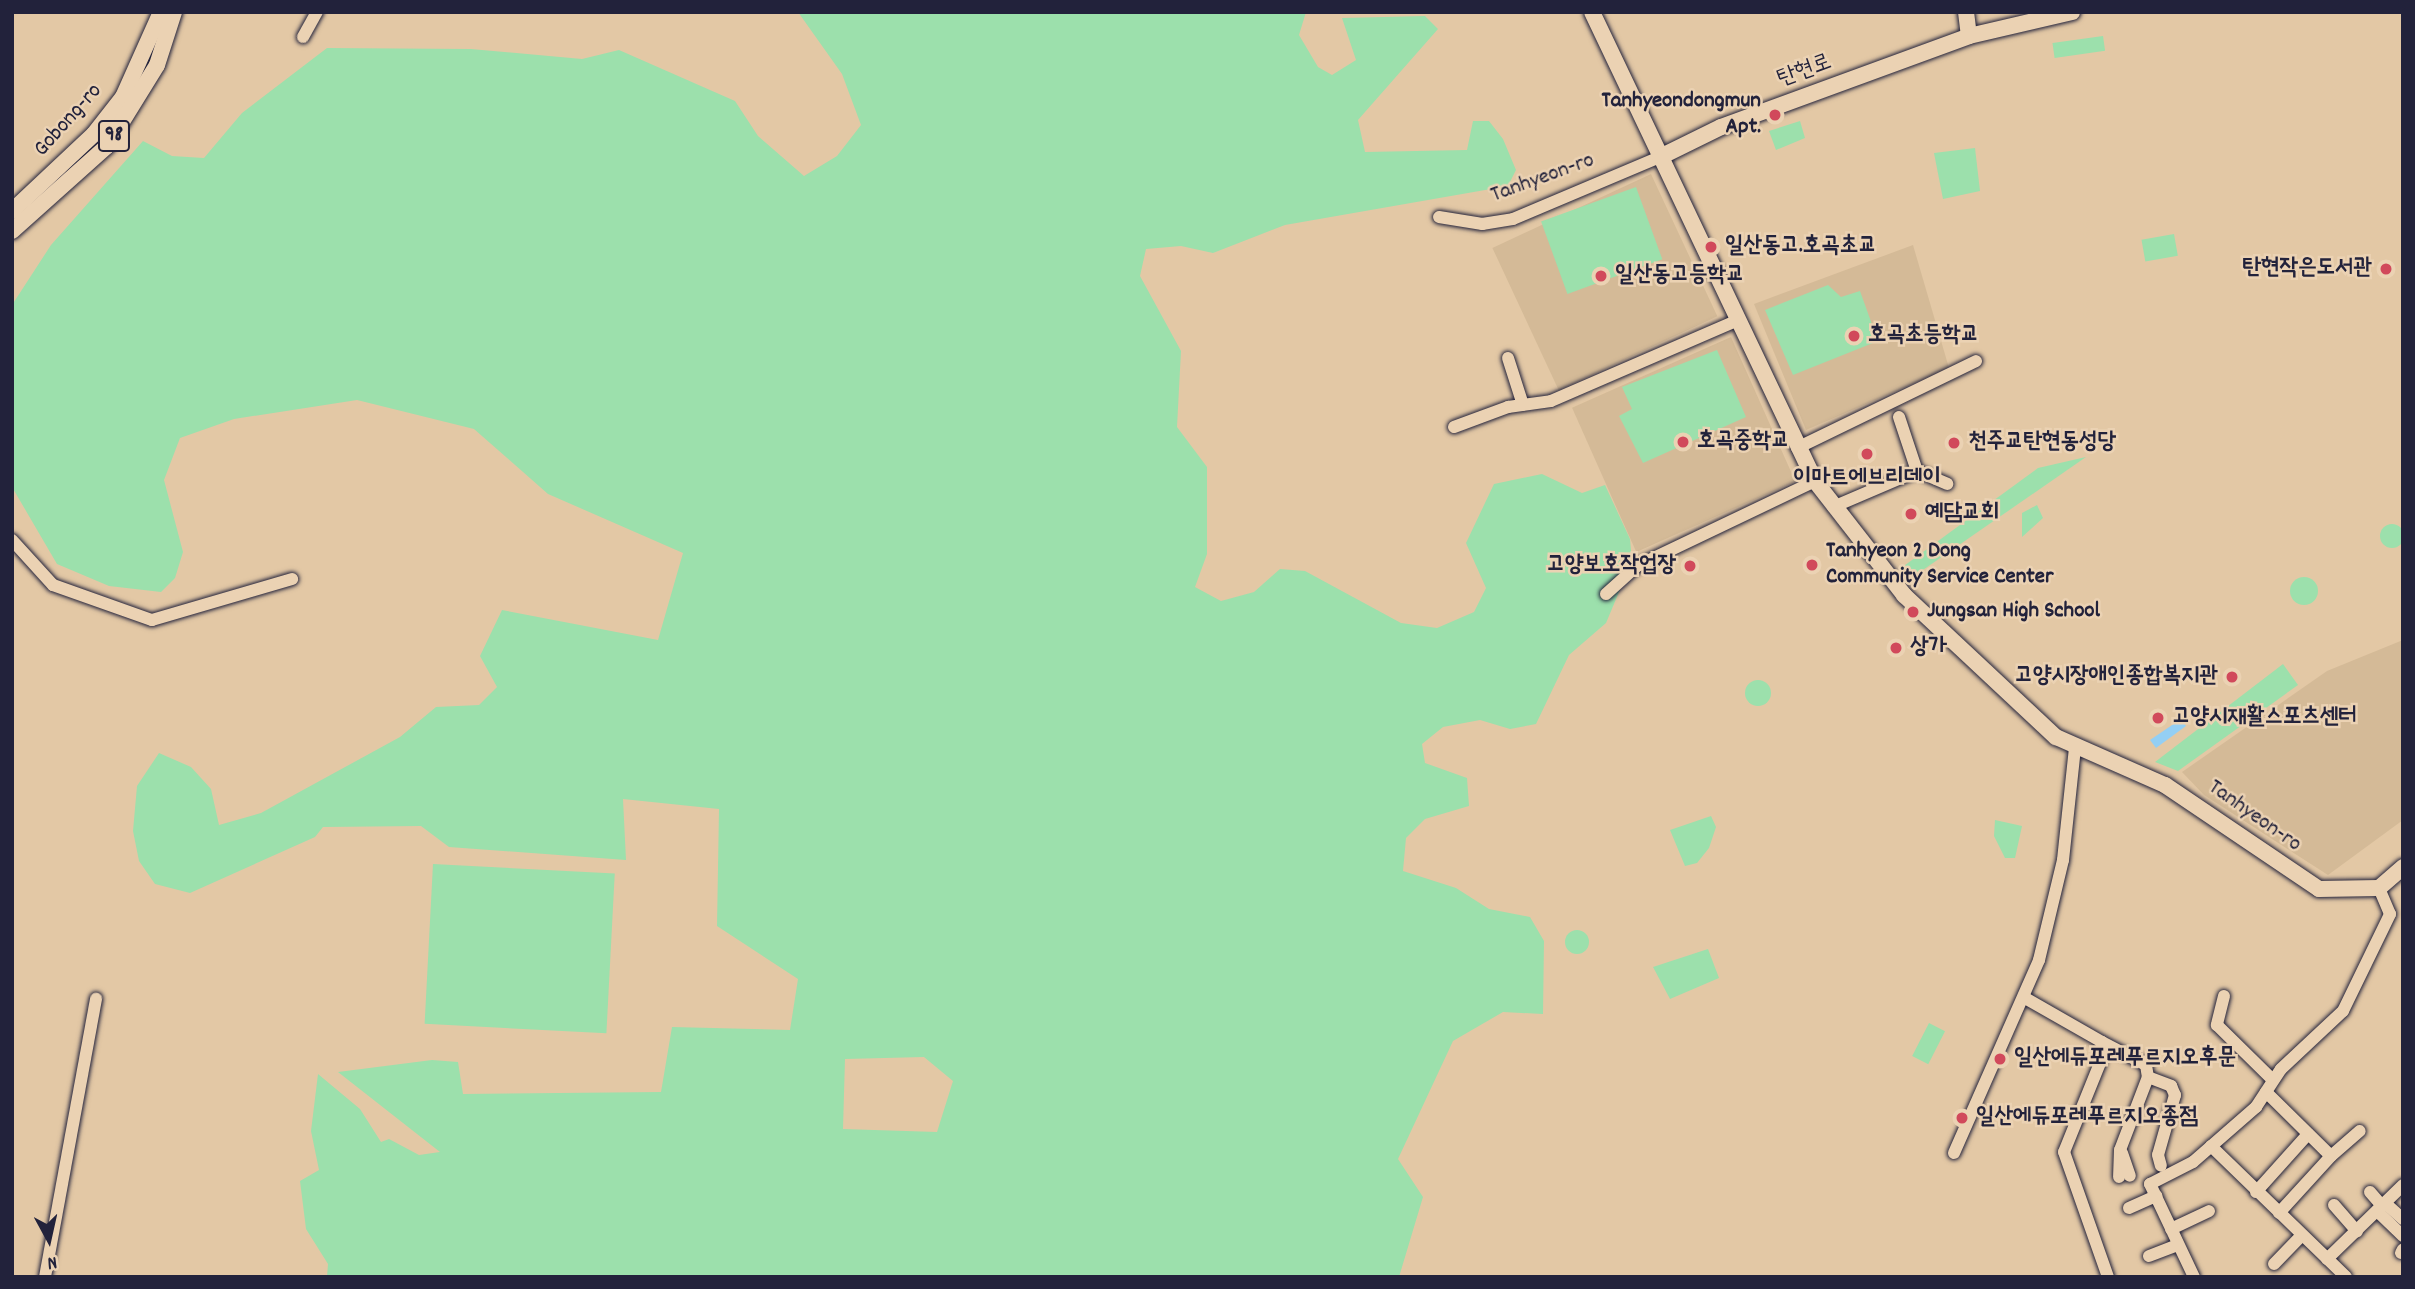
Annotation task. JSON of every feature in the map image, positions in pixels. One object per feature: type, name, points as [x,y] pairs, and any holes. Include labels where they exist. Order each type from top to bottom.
[{"type":"main road","name":"Gobong-ro","points":[[12,211],[94,134],[122,97],[161,12]]},
{"type":"main road","name":"Gobong-ro","points":[[12,231],[107,146],[157,65],[174,12]]},
{"type":"main road","name":"Tanhyeon-ro","points":[[1592,12],[1797,448],[1815,481],[1864,552],[1968,659],[2075,748],[2165,785],[2319,890],[2379,888]]},
{"type":"main road","points":[[1966,12],[1969,36]]},
{"type":"main road","name":"탄현로","points":[[1660,158],[1721,127],[2022,17],[2072,12]]},
{"type":"main road","points":[[2379,888],[2403,867]]},
{"type":"street","points":[[303,37],[317,12]]},
{"type":"street","name":"Tanhyeon-ro","points":[[1439,217],[1482,224],[1513,219],[1660,158]]},
{"type":"street","points":[[1454,427],[1523,405],[1551,401],[1738,320]]},
{"type":"street","points":[[1508,358],[1523,405]]},
{"type":"street","points":[[1797,448],[1976,361]]},
{"type":"street","points":[[1899,417],[1917,471]]},
{"type":"street","points":[[1833,507],[1917,471],[1947,484]]},
{"type":"street","points":[[1606,594],[1637,566],[1815,481]]},
{"type":"street","points":[[12,540],[52,585],[152,620],[292,579]]},
{"type":"street","points":[[1954,1153],[2025,998],[2063,860],[2075,748]]},
{"type":"street","points":[[2379,888],[2390,914],[2403,919]]},
{"type":"street","points":[[2194,1277],[2150,1184],[2211,1146],[2343,1011],[2390,914]]},
{"type":"street","points":[[2224,996],[2217,1025],[2273,1080]]},
{"type":"street","points":[[2025,998],[2146,1065],[2148,1077],[2120,1150],[2124,1177]]},
{"type":"street","points":[[45,1277],[96,999]]},
{"type":"street","points":[[2102,1042],[2100,1063],[2064,1152],[2108,1277]]},
{"type":"street","points":[[2148,1077],[2171,1086],[2175,1095],[2158,1155],[2161,1166]]},
{"type":"street","points":[[2266,1092],[2331,1156]]},
{"type":"street","points":[[2279,1213],[2331,1156],[2360,1130]]},
{"type":"street","points":[[2256,1192],[2308,1134]]},
{"type":"street","points":[[2211,1146],[2346,1277]]},
{"type":"street","points":[[2327,1259],[2403,1185]]},
{"type":"street","points":[[2370,1192],[2403,1236]]},
{"type":"street","points":[[2129,1208],[2156,1196]]},
{"type":"street","points":[[2334,1205],[2357,1231]]},
{"type":"street","points":[[2381,1207],[2403,1219]]},
{"type":"street","points":[[2171,1229],[2209,1211]]},
{"type":"street","points":[[2274,1264],[2302,1235]]},
{"type":"street","points":[[2149,1256],[2178,1245]]},
{"type":"shaded area","name":"일산동고등학교","points":[[1651,174],[1717,316],[1559,390],[1492,248]]},
{"type":"shaded area","name":"호곡초등학교","points":[[1913,245],[1949,368],[1806,430],[1754,304]]},
{"type":"shaded area","name":"호곡중학교","points":[[1731,337],[1795,481],[1636,552],[1572,408]]},
{"type":"shaded area","points":[[2403,640],[2403,820],[2328,875],[2204,795],[2182,772],[2327,671]]},
{"type":"green space","points":[[798,12],[1306,12],[1299,35],[1318,67],[1332,75],[1356,60],[1342,18],[1425,16],[1438,29],[1358,120],[1365,152],[1467,150],[1473,121],[1489,121],[1503,139],[1516,170],[1508,186],[1285,225],[1213,253],[1181,246],[1146,249],[1140,276],[1181,351],[1177,427],[1207,467],[1207,554],[1195,587],[1221,601],[1254,592],[1280,569],[1305,571],[1401,623],[1437,628],[1474,612],[1486,588],[1466,543],[1494,484],[1542,474],[1582,493],[1605,485],[1630,539],[1632,561],[1606,623],[1569,655],[1536,724],[1510,729],[1480,720],[1443,727],[1422,744],[1425,763],[1467,778],[1469,806],[1425,819],[1406,838],[1403,871],[1456,888],[1489,909],[1530,917],[1544,941],[1543,1014],[1503,1012],[1453,1041],[1398,1159],[1423,1197],[1399,1277],[327,1277],[328,1264],[306,1229],[300,1181],[319,1170],[311,1131],[318,1074],[360,1109],[381,1142],[389,1139],[419,1155],[440,1152],[338,1072],[432,1060],[458,1062],[463,1094],[661,1092],[672,1027],[790,1030],[798,979],[717,926],[719,809],[623,799],[626,860],[449,847],[421,826],[323,827],[315,837],[190,893],[155,884],[139,861],[133,831],[137,786],[159,753],[191,767],[211,789],[219,825],[261,813],[400,737],[436,707],[479,705],[497,687],[480,656],[502,610],[658,640],[683,553],[548,494],[474,429],[357,400],[234,419],[180,438],[164,480],[183,552],[175,578],[161,592],[109,586],[57,564],[12,487],[12,305],[51,245],[143,141],[172,156],[204,158],[242,113],[327,48],[471,49],[582,59],[619,50],[735,101],[758,136],[804,176],[837,156],[861,125],[842,74]],"holes":[[[924,1057],[953,1081],[937,1132],[843,1129],[845,1059]]]},
{"type":"green space","points":[[2103,36],[2105,51],[2055,58],[2052,43]]},
{"type":"green space","points":[[1800,121],[1805,138],[1776,150],[1769,131]]},
{"type":"green space","points":[[1975,148],[1980,191],[1943,199],[1934,153]]},
{"type":"green space","points":[[1636,187],[1662,259],[1567,294],[1541,222]]},
{"type":"green space","points":[[2174,234],[2178,256],[2145,261],[2142,240]]},
{"type":"green space","points":[[1828,285],[1841,297],[1860,291],[1878,341],[1793,375],[1765,310]]},
{"type":"green space","points":[[1717,350],[1746,417],[1643,463],[1619,416],[1632,409],[1622,387]]},
{"type":"green space","points":[[2086,457],[1907,581],[1897,571],[2038,468]]},
{"type":"green space","points":[[2037,505],[2043,518],[2022,537],[2022,513]]},
{"type":"green space","points":[[2392,524],[2400,528],[2404,536],[2400,544],[2392,548],[2384,544],[2380,536],[2384,528]]},
{"type":"green space","points":[[2304,577],[2314,581],[2318,591],[2314,601],[2304,605],[2294,601],[2290,591],[2294,581]]},
{"type":"green space","points":[[2283,664],[2298,685],[2178,771],[2155,762]]},
{"type":"green space","points":[[1758,680],[1767,684],[1771,693],[1767,702],[1758,706],[1749,702],[1745,693],[1749,684]]},
{"type":"green space","points":[[1711,816],[1716,827],[1709,848],[1697,863],[1685,866],[1670,830]]},
{"type":"green space","points":[[1995,820],[2022,826],[2015,858],[2005,858],[1994,836]]},
{"type":"green space","points":[[433,864],[615,874],[606,1033],[425,1024]]},
{"type":"green space","points":[[1577,930],[1588,937],[1589,942],[1582,953],[1577,954],[1566,947],[1565,942],[1572,931]]},
{"type":"green space","points":[[1708,949],[1719,978],[1670,999],[1653,967]]},
{"type":"green space","points":[[1929,1023],[1945,1031],[1928,1064],[1912,1056]]},
{"type":"water","points":[[2181,719],[2186,726],[2156,748],[2150,740]]},
{"type":"place","name":"Tanhyeondongmun Apt.","points":[[1775,115]]},
{"type":"place","name":"일산동고.호곡초교","points":[[1711,247]]},
{"type":"place","name":"탄현작은도서관","points":[[2386,269]]},
{"type":"place","name":"일산동고등학교","points":[[1601,276]]},
{"type":"place","name":"호곡초등학교","points":[[1854,336]]},
{"type":"place","name":"호곡중학교","points":[[1683,442]]},
{"type":"place","name":"천주교탄현동성당","points":[[1954,443]]},
{"type":"place","name":"이마트에브리데이","points":[[1867,454]]},
{"type":"place","name":"예담교회","points":[[1911,514]]},
{"type":"place","name":"Tanhyeon 2 Dong Community Service Center","points":[[1812,565]]},
{"type":"place","name":"고양보호작업장","points":[[1690,566]]},
{"type":"place","name":"Jungsan High School","points":[[1913,612]]},
{"type":"place","name":"상가","points":[[1896,648]]},
{"type":"place","name":"고양시장애인종합복지관","points":[[2232,677]]},
{"type":"place","name":"고양시재활스포츠센터","points":[[2158,718]]},
{"type":"place","name":"일산에듀포레푸르지오후문","points":[[2000,1059]]},
{"type":"place","name":"일산에듀포레푸르지오종점","points":[[1962,1118]]}]
